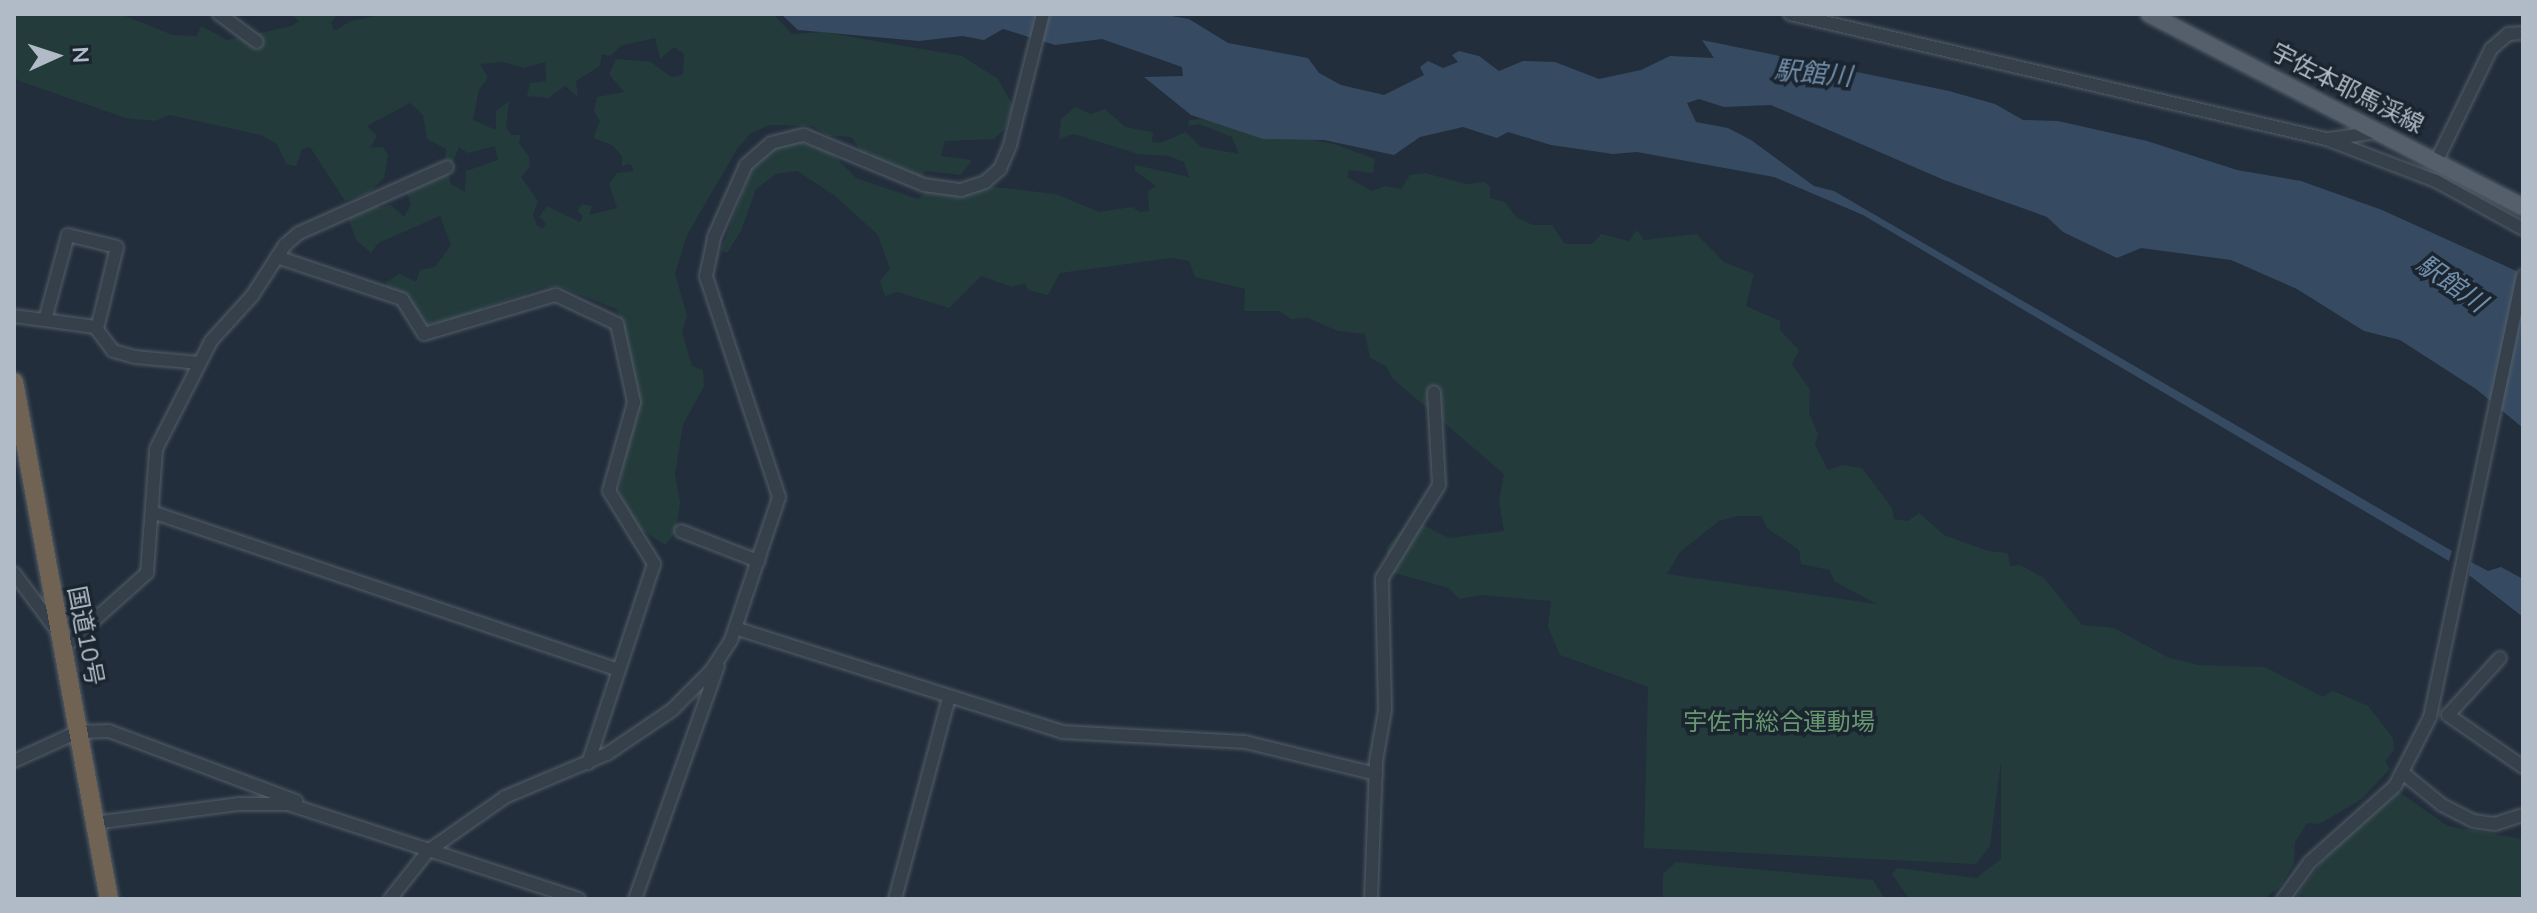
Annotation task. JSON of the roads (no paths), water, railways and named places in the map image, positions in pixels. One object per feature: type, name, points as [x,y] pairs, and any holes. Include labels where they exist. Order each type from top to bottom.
[{"type":"highway","name":"国道10号","points":[[14,382],[109,899]]},
{"type":"main road","name":"宇佐本耶馬渓線","points":[[2149,14],[2523,207]]},
{"type":"street","points":[[219,14],[257,42]]},
{"type":"street","points":[[635,899],[720,659],[735,628],[779,494],[706,276],[711,246],[741,172],[771,143],[804,135],[924,185],[961,190],[994,176],[1010,145],[1043,14]]},
{"type":"street","points":[[1790,14],[2326,139],[2436,181],[2523,229]]},
{"type":"street","points":[[2436,162],[2491,49],[2508,34],[2523,33]]},
{"type":"street","points":[[2326,139],[2378,132]]},
{"type":"street","points":[[14,573],[61,641],[144,579],[155,513],[152,459],[200,363],[277,257],[295,236],[447,167]]},
{"type":"street","points":[[45,320],[68,235],[117,247],[97,329]]},
{"type":"street","points":[[277,257],[402,299],[424,334],[556,295],[617,324],[634,402],[609,491],[654,564],[588,763]]},
{"type":"street","points":[[2283,899],[2310,862],[2404,774],[2430,717],[2523,276]]},
{"type":"street","points":[[14,316],[97,329],[113,351],[200,363]]},
{"type":"street","points":[[1371,899],[1376,774],[1385,710],[1382,578],[1439,485],[1434,392]]},
{"type":"street","points":[[155,513],[618,670]]},
{"type":"street","points":[[681,531],[758,561]]},
{"type":"street","points":[[735,628],[1073,735],[1245,742],[1376,774]]},
{"type":"street","points":[[2500,658],[2448,715],[2523,767]]},
{"type":"street","points":[[390,899],[428,851],[505,797],[588,763],[672,710],[720,659]]},
{"type":"street","points":[[895,899],[949,698]]},
{"type":"street","points":[[14,761],[78,732],[116,733],[428,851],[579,899]]},
{"type":"street","points":[[2404,774],[2442,805],[2473,821],[2495,824],[2523,815]]},
{"type":"street","points":[[94,823],[269,803],[325,813]]},
{"type":"water","name":"駅館川","points":[[781,14],[1160,14],[1189,19],[1228,43],[1308,58],[1319,73],[1341,85],[1384,95],[1424,75],[1420,67],[1428,61],[1443,68],[1458,62],[1452,55],[1459,51],[1479,56],[1499,71],[1523,61],[1555,62],[1599,79],[1641,70],[1670,56],[1714,58],[1702,40],[1949,91],[1995,104],[2023,120],[2058,121],[2147,141],[2237,170],[2301,181],[2382,210],[2523,274],[2523,428],[2476,389],[2400,340],[2364,331],[2297,289],[2231,260],[2141,248],[2117,258],[2063,232],[2047,217],[1944,180],[1771,105],[1724,107],[1699,99],[1687,103],[1696,122],[1728,128],[1751,140],[1814,186],[1834,191],[2452,551],[2449,561],[1863,215],[1774,177],[1637,152],[1613,154],[1551,145],[1508,132],[1497,138],[1463,127],[1420,137],[1394,155],[1324,140],[1263,139],[1191,115],[1144,77],[1183,76],[1182,67],[1102,39],[1055,45],[1003,29],[984,40],[962,36],[919,41],[798,30]]},
{"type":"water","points":[[2471,562],[2488,571],[2501,567],[2523,579],[2523,617],[2469,575]]},
{"type":"park label","name":"宇佐市総合運動場","points":[[1779,723]]}]
